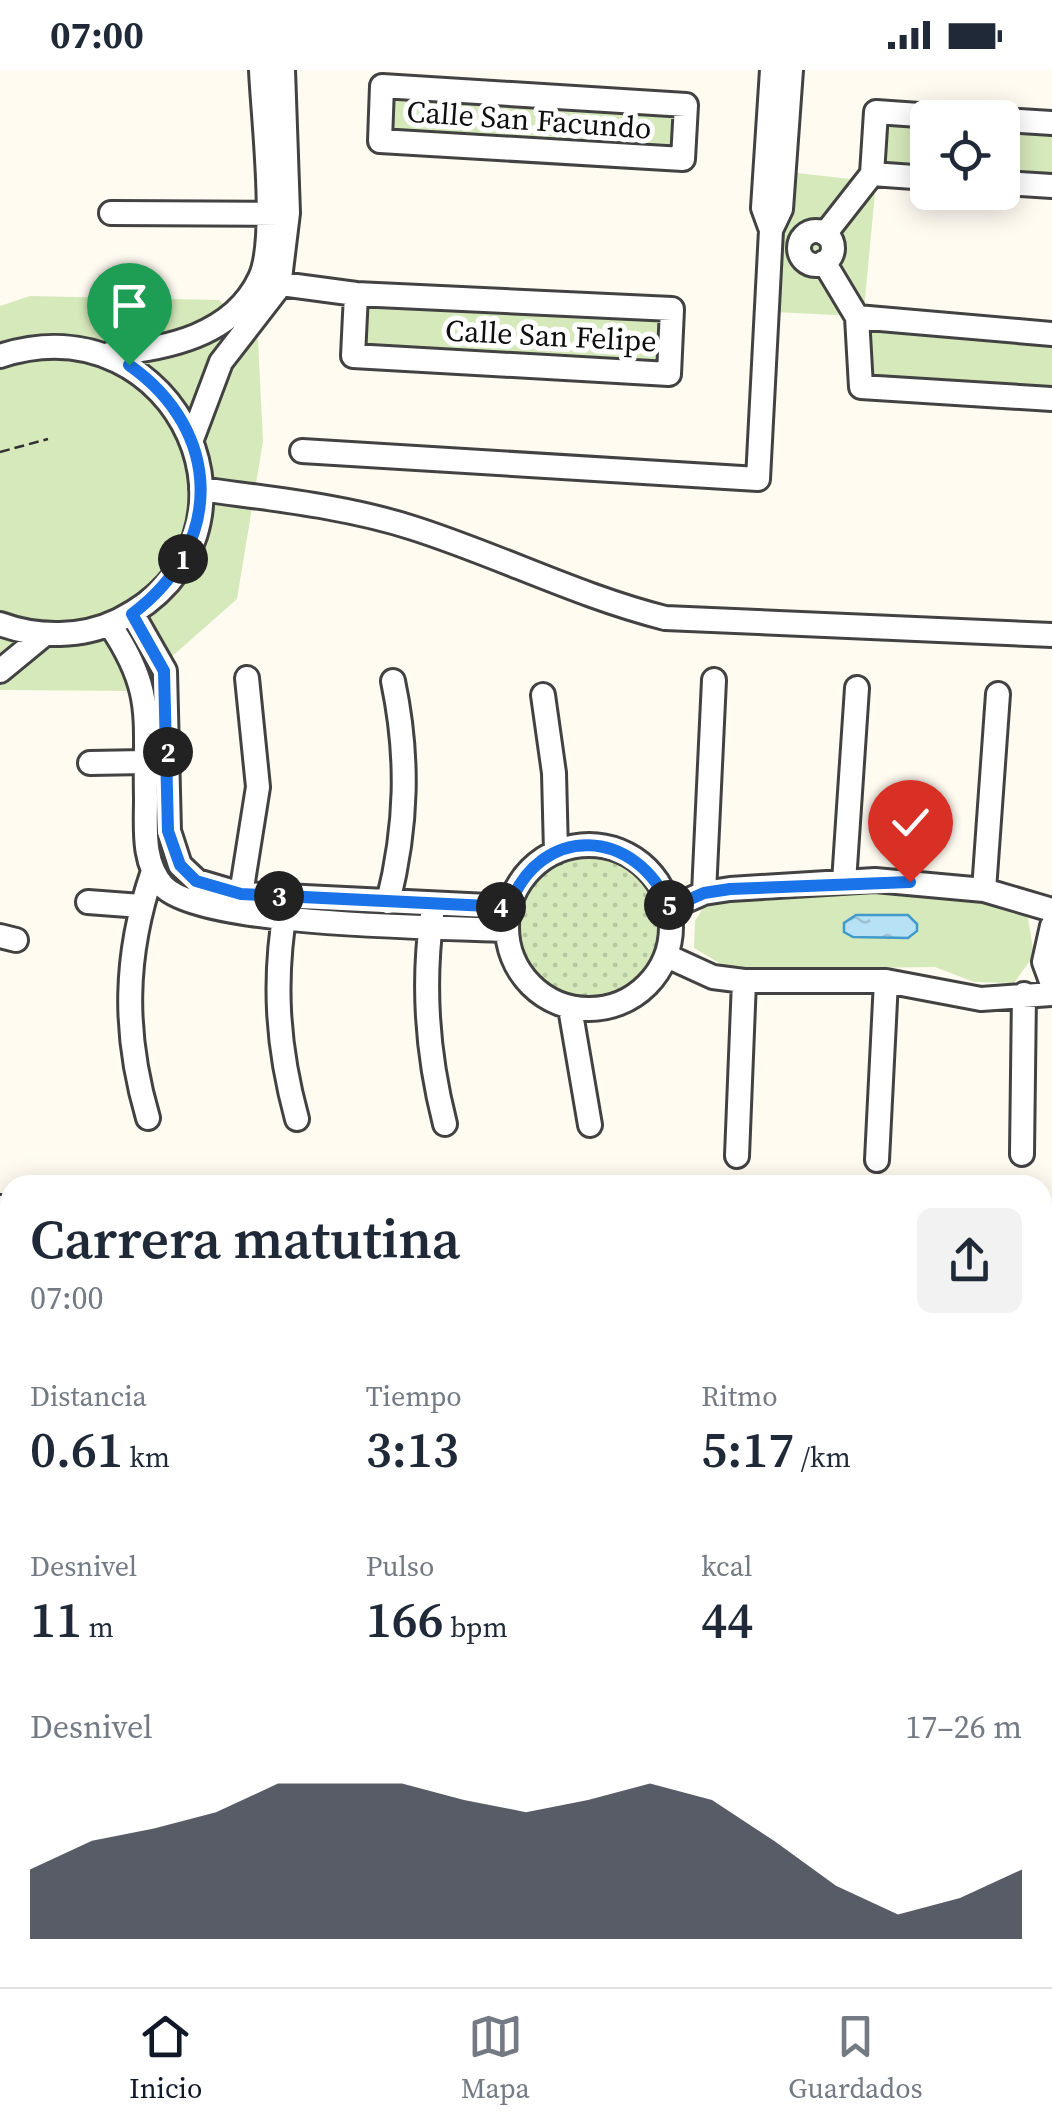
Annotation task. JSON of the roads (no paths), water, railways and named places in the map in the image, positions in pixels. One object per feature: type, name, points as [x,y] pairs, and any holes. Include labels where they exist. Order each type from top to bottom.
[{"type":"street","points":[[262,70],[277,214]]},
{"type":"street","points":[[192,440],[234,324],[269,284],[277,214],[283,70]]},
{"type":"street","points":[[532,95],[533,70]]},
{"type":"street","points":[[771,237],[763,208],[772,70]]},
{"type":"street","points":[[302,451],[758,479],[771,237],[780,208],[790,70]]},
{"type":"street","name":"Calle San Facundo","points":[[382,86],[532,95],[686,106],[682,159],[380,140],[382,86]]},
{"type":"street","points":[[825,234],[872,174],[876,112],[910,114]]},
{"type":"street","points":[[1020,121],[1052,124]]},
{"type":"street","points":[[872,174],[910,177]]},
{"type":"street","points":[[1020,184],[1052,186]]},
{"type":"street","points":[[111,213],[277,214]]},
{"type":"street","points":[[799,244],[812,231],[825,234],[832,246],[824,262]]},
{"type":"street","points":[[771,237],[799,244]]},
{"type":"street","points":[[799,244],[806,261],[824,262]]},
{"type":"street","points":[[824,262],[857,316],[861,387],[1052,399]]},
{"type":"street","name":"Calle San Felipe","points":[[269,284],[356,294],[672,309],[669,374],[353,356],[356,294]]},
{"type":"street","points":[[857,316],[1052,334]]},
{"type":"street","points":[[0,356],[52,345],[106,354],[180,344],[234,324]]},
{"type":"street","points":[[0,624],[45,634],[78,633],[110,624],[132,614],[159,591],[181,563],[198,519],[201,489],[192,440],[182,417],[158,388],[106,354]]},
{"type":"street","points":[[201,489],[407,526],[486,552],[610,604],[665,618],[1052,635]]},
{"type":"street","points":[[132,614],[164,671],[168,688],[172,848],[196,881],[286,907],[388,902],[432,917]]},
{"type":"street","points":[[110,624],[139,672],[146,708],[146,845],[153,871],[180,900],[432,917],[508,918]]},
{"type":"street","points":[[0,671],[45,634]]},
{"type":"street","points":[[241,894],[258,787],[247,678]]},
{"type":"street","points":[[704,893],[714,680]]},
{"type":"street","points":[[388,902],[399,858],[406,769],[393,681]]},
{"type":"street","points":[[844,882],[856,688]]},
{"type":"street","points":[[543,694],[554,773],[556,852]]},
{"type":"street","points":[[984,890],[998,694]]},
{"type":"street","points":[[90,764],[145,762]]},
{"type":"street","points":[[579,846],[603,846],[626,854],[646,867],[670,908],[672,932],[667,956],[645,989],[610,1008],[570,1008],[550,1000],[526,979],[510,951],[508,918],[526,874],[556,852],[579,846]]},
{"type":"street","points":[[148,1118],[134,1066],[128,976],[141,906],[153,871]]},
{"type":"street","points":[[670,908],[704,893],[844,882],[910,882],[984,890],[1052,910]]},
{"type":"street","points":[[88,902],[141,906]]},
{"type":"street","points":[[286,907],[277,966],[277,1018],[296,1119]]},
{"type":"street","points":[[432,917],[425,1005],[428,1046],[445,1124]]},
{"type":"street","points":[[1052,926],[1044,962],[1052,984]]},
{"type":"street","points":[[667,956],[713,977],[744,981],[886,981],[981,999],[1052,994]]},
{"type":"street","points":[[737,1156],[744,981]]},
{"type":"street","points":[[877,1160],[886,981]]},
{"type":"street","points":[[1022,1154],[1024,994]]},
{"type":"street","points":[[570,1008],[590,1125]]},
{"type":"street","points":[[1052,1288],[1052,1329]]},
{"type":"water","points":[[856,915],[908,915],[917,924],[917,931],[908,938],[853,937],[844,932],[844,923]]}]
